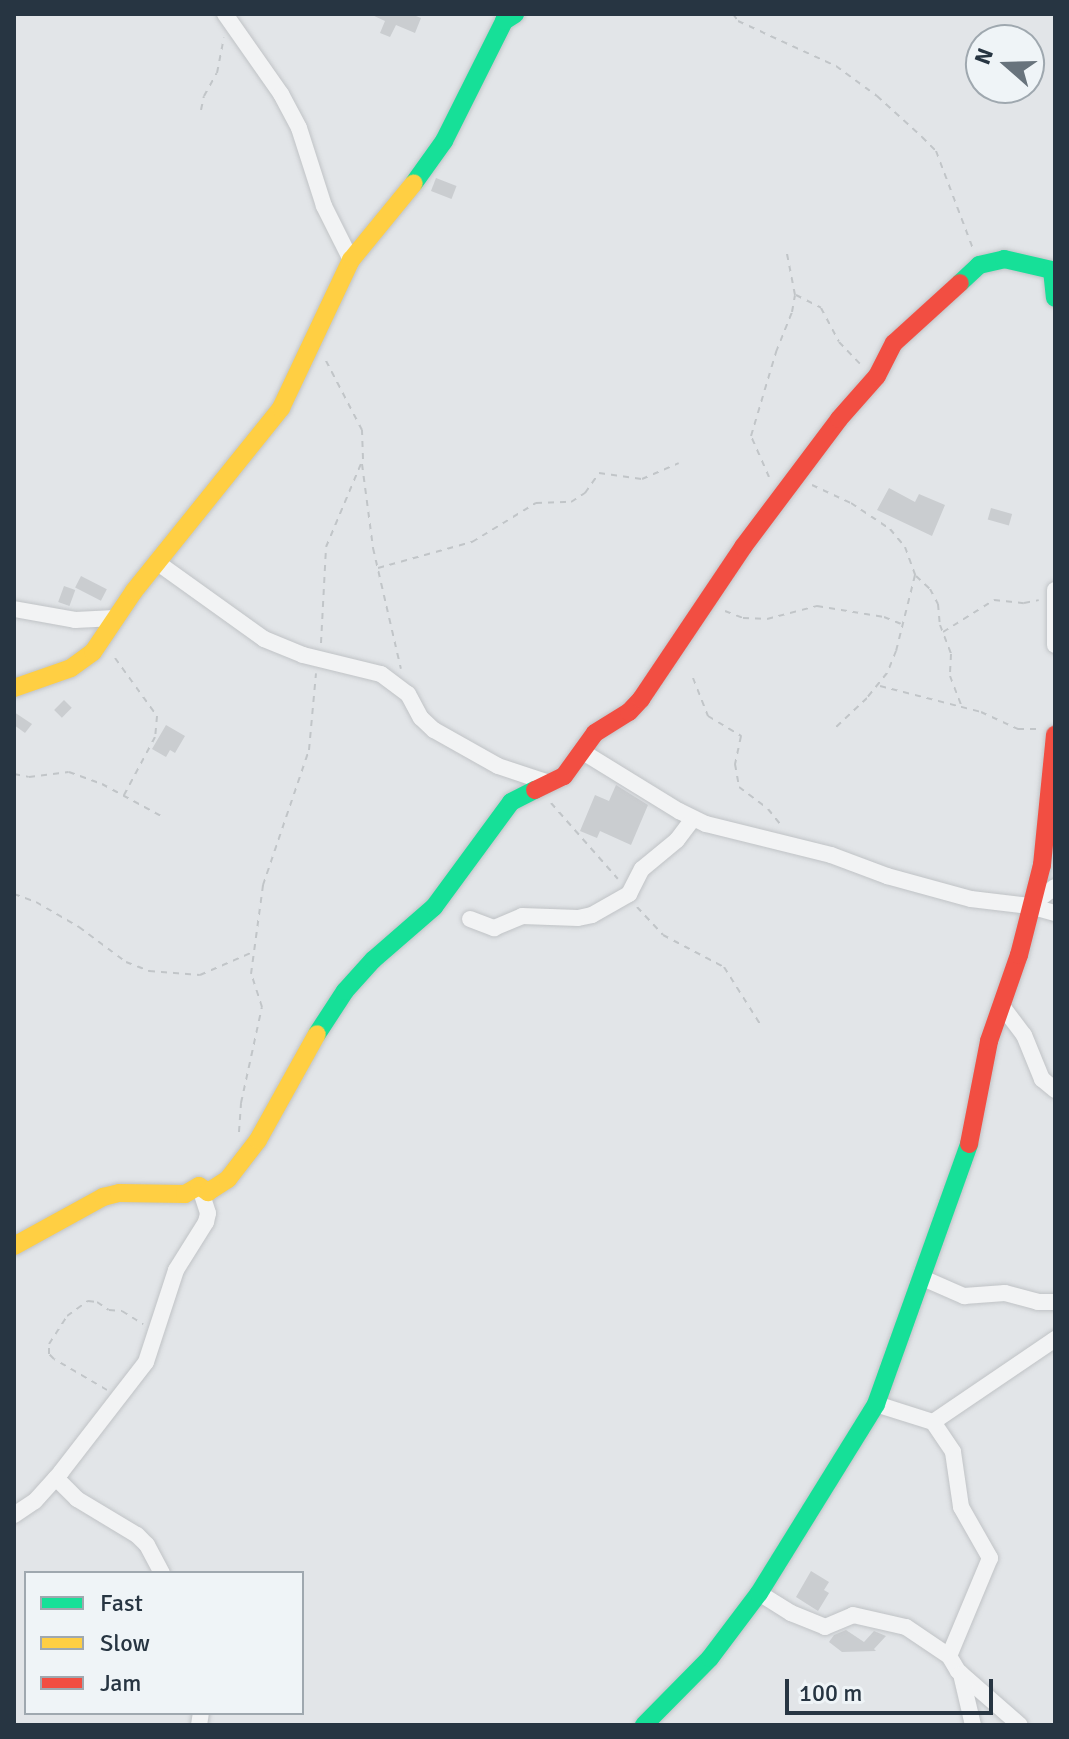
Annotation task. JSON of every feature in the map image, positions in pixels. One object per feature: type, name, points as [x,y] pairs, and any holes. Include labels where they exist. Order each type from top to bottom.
[{"type":"street","points":[[14,688],[71,668],[104,640],[115,618],[281,408],[351,260],[393,212],[444,141],[466,101],[478,67],[504,21],[515,14]]},
{"type":"street","points":[[229,19],[281,94],[299,128],[324,206],[351,260]]},
{"type":"street","points":[[199,1186],[208,1192],[218,1187],[242,1163],[345,991],[373,960],[434,907],[511,802],[546,782],[564,776],[595,733],[629,712],[641,699],[696,614],[839,419],[877,376],[894,343],[979,265],[1004,259],[1054,267],[1055,298]]},
{"type":"street","points":[[158,563],[264,639],[318,659],[375,671],[408,694],[421,718],[434,730],[498,766],[546,782]]},
{"type":"street","points":[[1050,594],[1055,645]]},
{"type":"street","points":[[14,609],[75,620],[115,618]]},
{"type":"street","points":[[644,1725],[710,1658],[759,1593],[876,1404],[925,1279],[972,1136],[989,1041],[1019,955],[1042,865],[1049,732]]},
{"type":"street","points":[[583,752],[693,819],[831,855],[887,876],[971,899],[1030,906],[1055,913]]},
{"type":"street","points":[[470,919],[494,928],[522,916],[578,918],[613,906],[629,894],[642,869],[677,840],[693,819]]},
{"type":"street","points":[[1030,906],[1055,887]]},
{"type":"street","points":[[1002,1006],[1024,1035],[1053,1087]]},
{"type":"street","points":[[14,1246],[103,1197],[119,1193],[185,1194],[199,1186]]},
{"type":"street","points":[[14,1515],[35,1501],[56,1478],[146,1362],[176,1270],[206,1222],[208,1213],[199,1186]]},
{"type":"street","points":[[925,1279],[964,1296],[1005,1293],[1038,1302],[1055,1302]]},
{"type":"street","points":[[933,1422],[1054,1341]]},
{"type":"street","points":[[876,1404],[933,1422],[953,1452],[961,1507],[990,1558],[949,1656]]},
{"type":"street","points":[[56,1478],[77,1499],[137,1535],[147,1545],[161,1571]]},
{"type":"street","points":[[759,1593],[791,1613],[825,1627],[853,1615],[906,1627],[949,1656],[961,1674],[1020,1725]]},
{"type":"street","points":[[961,1674],[973,1725]]},
{"type":"path","points":[[733,14],[738,21],[836,66],[877,96],[936,151],[979,265]]},
{"type":"path","points":[[201,110],[204,96],[217,73],[229,19]]},
{"type":"path","points":[[787,254],[795,295],[751,436],[761,466],[770,478],[851,503],[890,529],[905,547],[915,575],[936,596],[951,654],[950,676],[962,709]]},
{"type":"path","points":[[795,295],[818,304],[839,342],[877,376]]},
{"type":"path","points":[[315,331],[322,352],[362,430],[362,462],[378,568],[408,694]]},
{"type":"path","points":[[242,1163],[239,1115],[262,1007],[251,983],[266,871],[309,750],[323,637],[326,547],[362,462]]},
{"type":"path","points":[[378,568],[472,542],[536,503],[571,502],[585,493],[599,473],[642,479],[679,463]]},
{"type":"path","points":[[834,729],[878,686],[896,651],[915,575]]},
{"type":"path","points":[[943,632],[994,600],[1024,603],[1050,594]]},
{"type":"path","points":[[696,614],[710,615],[723,610],[743,618],[767,619],[817,606],[884,617],[902,625]]},
{"type":"path","points":[[104,640],[157,716],[155,737],[124,795]]},
{"type":"path","points":[[693,678],[708,716],[741,736],[735,770],[739,787],[778,819],[790,846]]},
{"type":"path","points":[[878,686],[981,712],[1018,729],[1049,732]]},
{"type":"path","points":[[14,774],[29,777],[69,772],[124,795],[161,816]]},
{"type":"path","points":[[546,782],[554,808],[581,834],[654,928],[724,967],[760,1024]]},
{"type":"path","points":[[14,894],[36,902],[79,927],[126,962],[149,971],[200,975],[255,951]]},
{"type":"path","points":[[120,1393],[109,1391],[54,1359],[49,1354],[49,1344],[67,1316],[88,1301],[97,1302],[109,1310],[122,1311],[144,1325],[159,1323]]},
{"type":"building","points":[[370,14],[411,14],[421,18],[415,33],[396,25],[390,37],[380,33],[385,21]]},
{"type":"building","points":[[436,178],[457,186],[452,199],[431,191]]},
{"type":"building","points":[[889,488],[915,502],[919,494],[945,505],[932,536],[877,510]]},
{"type":"building","points":[[991,508],[1012,514],[1009,526],[988,520]]},
{"type":"building","points":[[81,576],[107,589],[101,601],[75,588]]},
{"type":"building","points":[[64,586],[75,590],[69,606],[58,602]]},
{"type":"building","points":[[64,700],[72,708],[62,718],[54,710]]},
{"type":"building","points":[[14,712],[32,724],[25,733],[14,725]]},
{"type":"building","points":[[166,725],[185,736],[175,753],[170,750],[166,757],[152,749]]},
{"type":"building","points":[[616,785],[648,805],[631,845],[600,831],[597,838],[580,831],[595,795],[609,801]]},
{"type":"building","points":[[811,1571],[829,1582],[824,1590],[829,1593],[818,1611],[796,1597]]},
{"type":"building","points":[[846,1630],[864,1642],[874,1631],[886,1636],[874,1649],[876,1651],[842,1652],[829,1642],[834,1635]]},
{"type":"traffic: fast","points":[[414,183],[444,141],[504,21],[515,14]]},
{"type":"traffic: fast","points":[[960,283],[979,265],[1004,259],[1052,270],[1055,298]]},
{"type":"traffic: fast","points":[[317,1034],[345,991],[373,960],[434,907],[511,802],[535,790]]},
{"type":"traffic: fast","points":[[644,1725],[710,1658],[759,1593],[876,1404],[969,1144]]},
{"type":"traffic: slow","points":[[14,688],[71,668],[93,652],[134,591],[281,408],[351,260],[414,183]]},
{"type":"traffic: slow","points":[[14,1246],[103,1197],[119,1193],[185,1194],[199,1186],[208,1192],[228,1179],[258,1140],[317,1034]]},
{"type":"traffic: jam","points":[[535,790],[564,776],[595,733],[629,712],[641,699],[743,547],[839,419],[877,376],[894,343],[960,283]]},
{"type":"traffic: jam","points":[[969,1144],[989,1041],[1019,955],[1042,865],[1055,735]]}]
